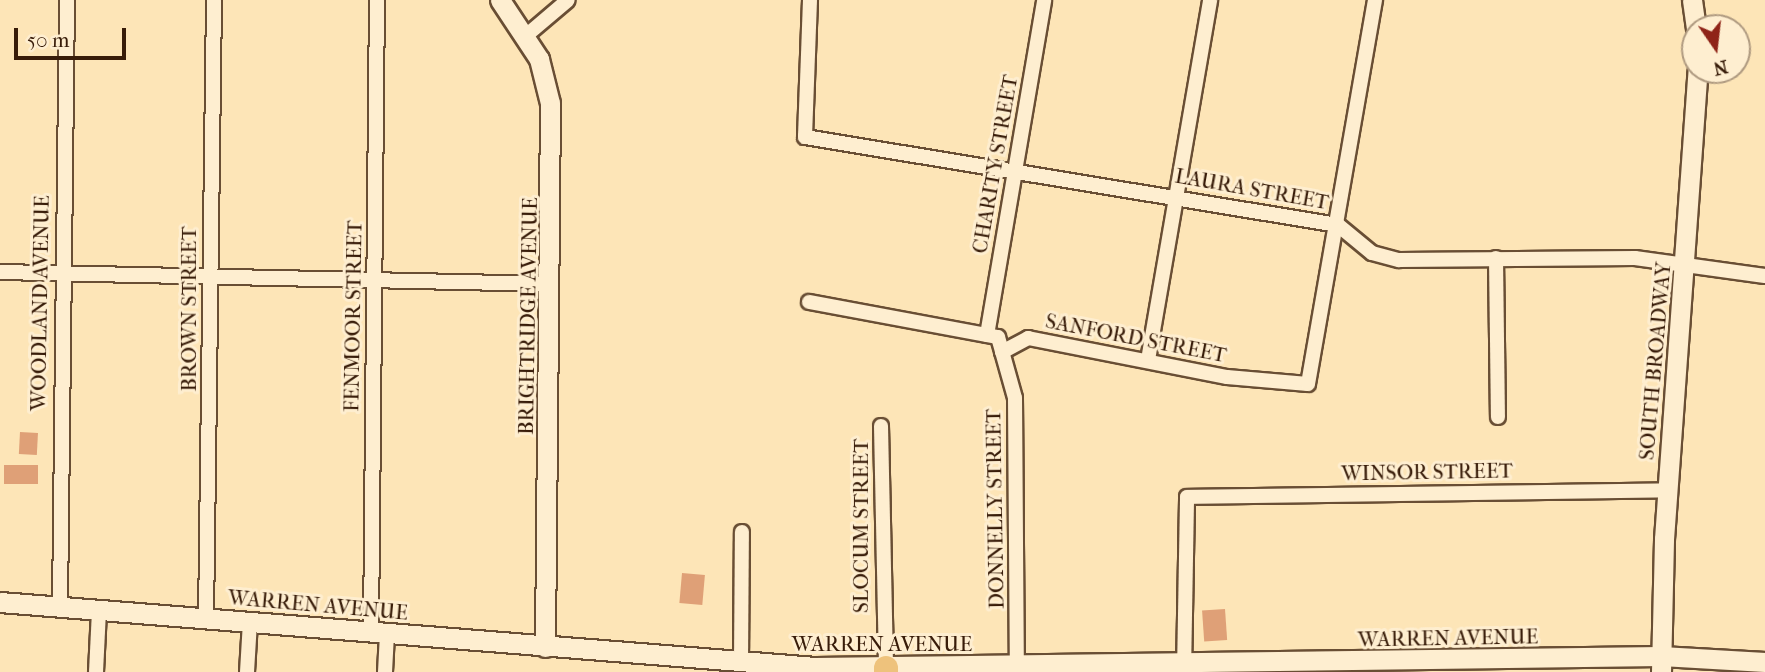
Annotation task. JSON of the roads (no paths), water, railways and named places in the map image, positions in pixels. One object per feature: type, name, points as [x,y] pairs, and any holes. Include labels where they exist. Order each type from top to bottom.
[{"type":"main road","name":"BRIGHTRIDGE AVENUE","points":[[500,0],[527,34],[550,103],[545,647]]},
{"type":"main road","name":"SOUTH BROADWAY","points":[[1661,664],[1668,490],[1697,84]]},
{"type":"main road","name":"WARREN AVENUE","points":[[0,601],[545,647],[674,665],[741,663],[886,670],[1017,666],[1184,668],[1765,662]]},
{"type":"street","name":"WOODLAND AVENUE","points":[[60,606],[67,0]]},
{"type":"street","name":"BROWN STREET","points":[[206,619],[214,0]]},
{"type":"street","name":"FENMOOR STREET","points":[[377,0],[374,278],[379,632],[385,672]]},
{"type":"street","points":[[527,34],[568,0]]},
{"type":"street","name":"LAURA STREET","points":[[810,0],[805,137],[1014,168],[1338,225],[1372,253],[1399,260],[1496,258],[1685,263],[1765,276]]},
{"type":"street","name":"CHARITY STREET","points":[[987,335],[1044,0]]},
{"type":"street","points":[[1148,360],[1210,0]]},
{"type":"street","points":[[1338,225],[1375,0]]},
{"type":"street","name":"SANFORD STREET","points":[[1002,352],[1028,338],[1304,387],[1314,373],[1338,225]]},
{"type":"street","points":[[1496,258],[1498,417]]},
{"type":"street","points":[[0,272],[374,278],[550,284]]},
{"type":"street","points":[[809,302],[998,337],[1002,352]]},
{"type":"street","name":"DONNELLY STREET","points":[[1002,352],[1015,398],[1017,666]]},
{"type":"street","name":"SLOCUM STREET","points":[[881,426],[886,670]]},
{"type":"street","name":"WINSOR STREET","points":[[1184,668],[1187,496],[1668,490]]},
{"type":"street","points":[[741,663],[743,532]]},
{"type":"street","points":[[96,672],[99,610]]},
{"type":"street","points":[[247,672],[250,622]]}]
